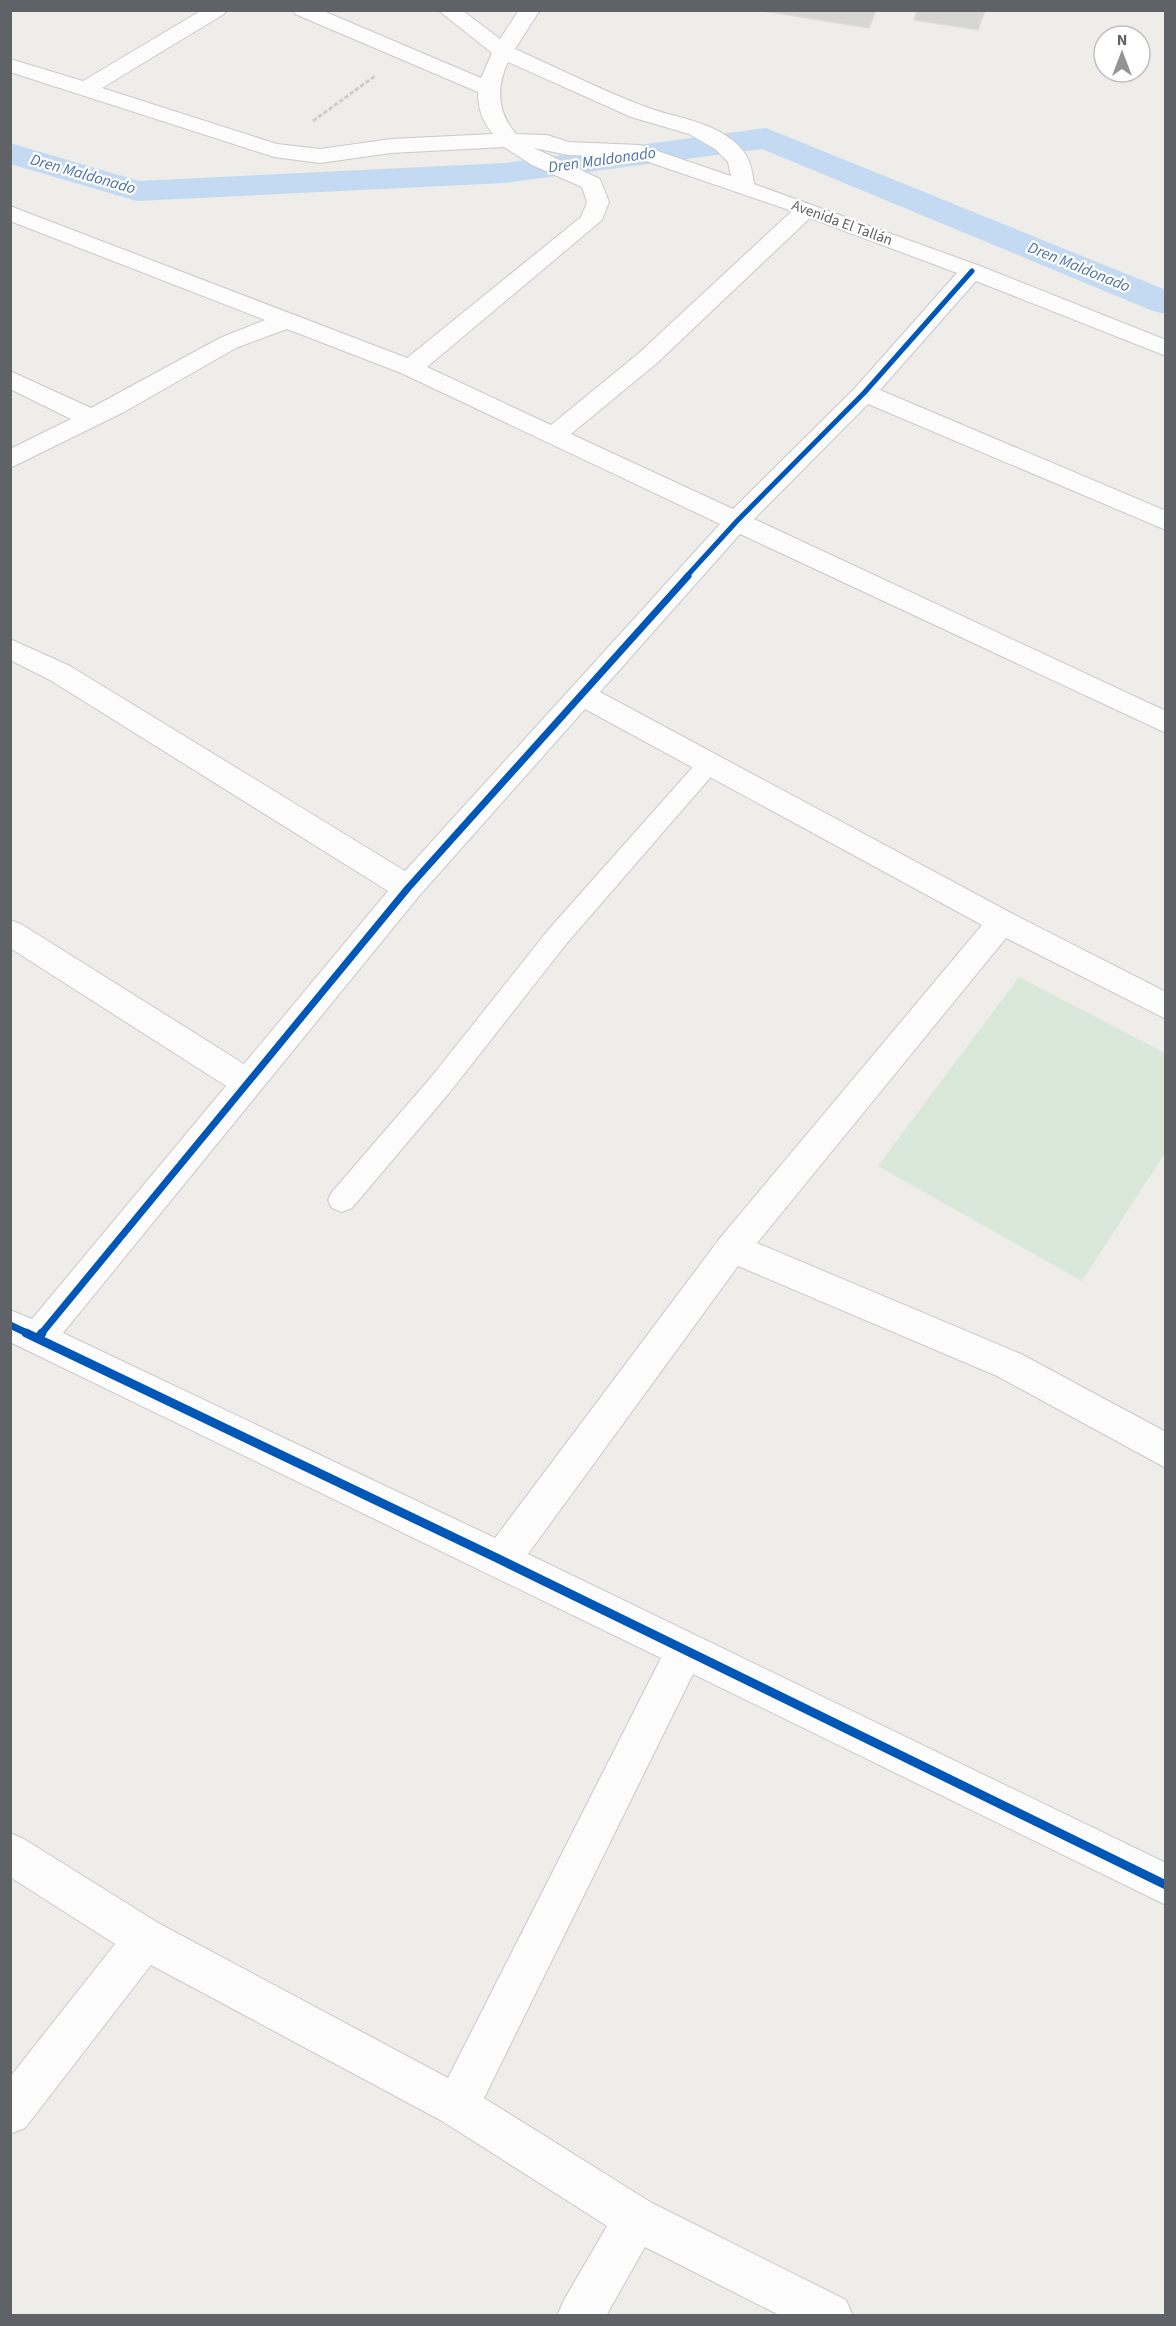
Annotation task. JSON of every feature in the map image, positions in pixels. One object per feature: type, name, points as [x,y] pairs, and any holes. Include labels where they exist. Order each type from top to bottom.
[{"type":"street","points":[[85,89],[217,10]]},
{"type":"street","points":[[302,10],[488,88]]},
{"type":"street","points":[[448,10],[502,51],[639,112],[697,129],[723,144],[739,160],[744,188]]},
{"type":"street","points":[[410,368],[591,220],[598,202],[592,184],[576,173],[535,158],[507,140],[489,112],[488,88],[502,51],[530,10]]},
{"type":"street","name":"Avenida El Tallán","points":[[10,65],[274,150],[320,156],[391,146],[507,140],[546,142],[568,148],[640,152],[807,209],[972,271],[1166,349]]},
{"type":"street","points":[[553,436],[648,358],[807,209]]},
{"type":"street","points":[[10,213],[410,368],[1166,723]]},
{"type":"street","points":[[972,271],[864,393],[737,521],[583,695],[522,759],[408,888],[248,1083],[24,1332],[501,1560],[1166,1885]]},
{"type":"street","points":[[10,460],[228,343],[287,320]]},
{"type":"street","points":[[10,379],[90,418]]},
{"type":"street","points":[[864,393],[1166,521]]},
{"type":"street","points":[[10,648],[60,673],[408,888]]},
{"type":"street","points":[[583,695],[708,765],[1166,1007]]},
{"type":"street","points":[[501,1560],[732,1248],[1002,922]]},
{"type":"street","points":[[10,932],[248,1083]]},
{"type":"street","points":[[732,1248],[1009,1365],[1166,1451]]},
{"type":"street","points":[[457,2106],[685,1650]]},
{"type":"street","points":[[10,1853],[145,1939],[457,2106],[636,2219],[830,2316]]},
{"type":"street","points":[[10,2113],[145,1939]]},
{"type":"street","points":[[579,2316],[636,2219]]},
{"type":"lane","points":[[342,1200],[441,1084],[558,936],[708,765]]},
{"type":"path","points":[[274,150],[405,54]]},
{"type":"green space","points":[[1019,977],[1165,1053],[1165,1153],[1082,1281],[878,1166]]},
{"type":"building","points":[[758,10],[876,10],[869,28]]},
{"type":"building","points":[[917,10],[985,10],[978,30],[914,20]]},
{"type":"waterway","name":"Dren Maldonado","points":[[10,153],[137,191],[505,173],[766,138],[1166,303]]},
{"type":"cycle path","points":[[38,1338],[408,888],[737,521],[864,393],[972,271]]},
{"type":"cycle path","points":[[10,1325],[501,1560],[1166,1885]]}]
